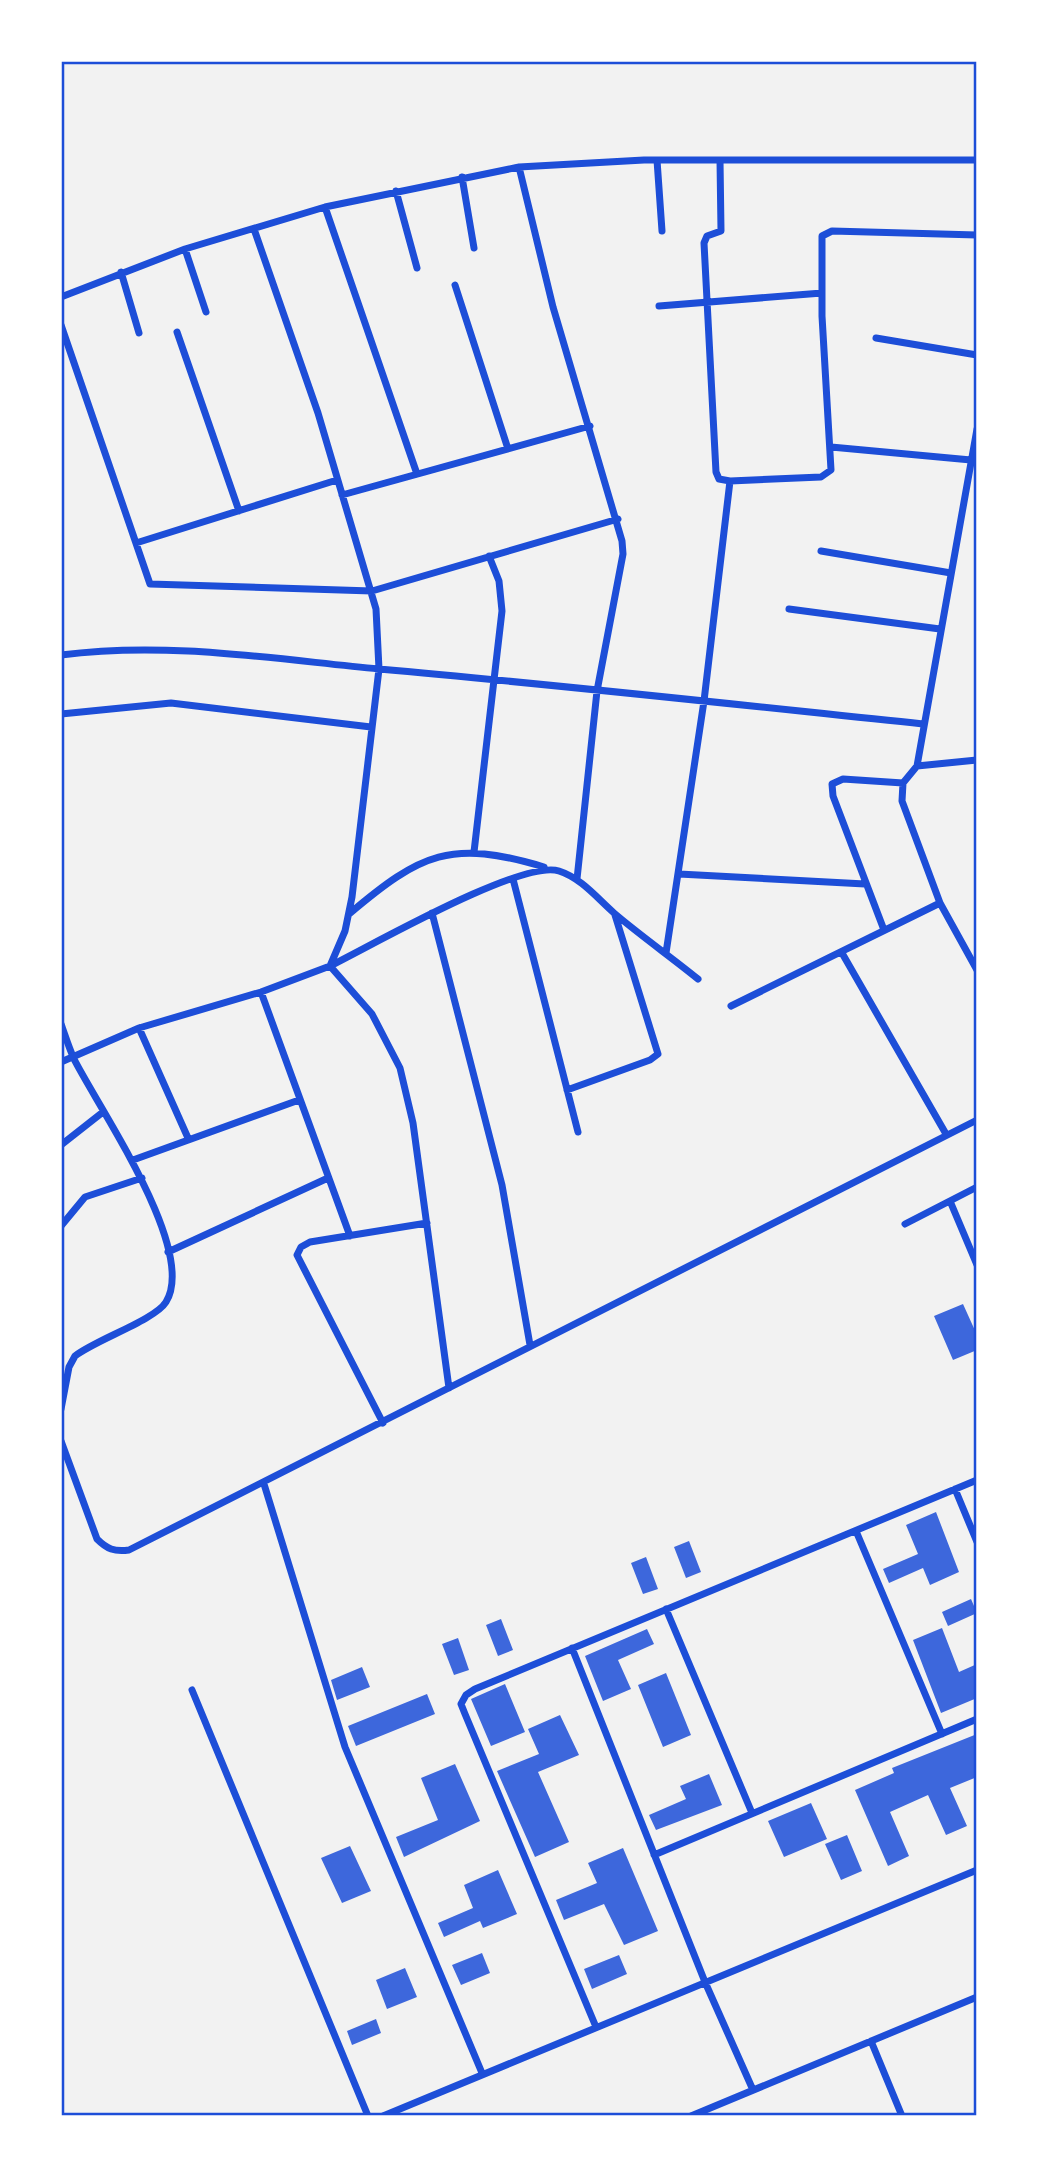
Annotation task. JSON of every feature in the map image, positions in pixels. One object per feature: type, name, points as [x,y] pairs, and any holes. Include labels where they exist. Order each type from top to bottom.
[{"type":"street","points":[[657,160],[662,231]]},
{"type":"street","points":[[61,297],[185,249],[325,207],[519,167],[657,160],[977,160]]},
{"type":"street","points":[[720,160],[722,227],[719,233],[705,238],[706,302],[716,472],[719,479],[730,481],[821,477],[831,470],[822,293],[821,242],[826,232],[977,235]]},
{"type":"street","points":[[519,167],[553,307],[618,519],[623,554],[597,691],[577,879]]},
{"type":"street","points":[[461,177],[474,248]]},
{"type":"street","points":[[396,191],[417,268]]},
{"type":"street","points":[[325,207],[417,474]]},
{"type":"street","points":[[254,229],[318,413],[372,591],[379,669],[349,915],[330,966]]},
{"type":"street","points":[[185,249],[205,312]]},
{"type":"street","points":[[121,272],[139,333]]},
{"type":"street","points":[[456,285],[508,449]]},
{"type":"street","points":[[659,306],[822,293]]},
{"type":"street","points":[[61,324],[145,576],[155,586],[372,591],[618,519]]},
{"type":"street","points":[[177,332],[239,511]]},
{"type":"street","points":[[876,338],[977,355]]},
{"type":"street","points":[[342,495],[590,426]]},
{"type":"street","points":[[977,429],[917,766],[902,783],[902,801],[940,903],[977,970]]},
{"type":"street","points":[[831,447],[971,460]]},
{"type":"street","points":[[136,543],[337,480]]},
{"type":"street","points":[[666,953],[704,701],[730,481]]},
{"type":"street","points":[[821,551],[951,573]]},
{"type":"street","points":[[474,852],[502,597],[489,556]]},
{"type":"street","points":[[789,609],[940,629]]},
{"type":"street","points":[[61,655],[123,648],[183,650],[494,678],[923,724]]},
{"type":"street","points":[[61,714],[171,703],[371,727]]},
{"type":"street","points":[[917,766],[977,760]]},
{"type":"street","points":[[884,930],[833,796],[832,784],[843,779],[902,783]]},
{"type":"street","points":[[349,915],[409,867],[445,855],[474,852],[547,868],[577,879],[615,914],[698,979]]},
{"type":"street","points":[[61,1062],[139,1028],[261,992],[330,966],[432,914],[513,879],[547,868]]},
{"type":"street","points":[[679,874],[865,884]]},
{"type":"street","points":[[513,879],[578,1132]]},
{"type":"street","points":[[731,1006],[940,903]]},
{"type":"street","points":[[432,914],[502,1185],[530,1345]]},
{"type":"street","points":[[567,1090],[655,1058],[658,1054],[615,914]]},
{"type":"street","points":[[842,953],[946,1134]]},
{"type":"street","points":[[330,966],[372,1014],[400,1068],[413,1123],[449,1388]]},
{"type":"street","points":[[261,992],[350,1236]]},
{"type":"street","points":[[61,1024],[73,1057],[142,1178],[167,1252],[170,1291],[167,1301],[160,1309],[75,1356],[69,1367],[61,1409]]},
{"type":"street","points":[[139,1028],[188,1138]]},
{"type":"street","points":[[134,1160],[188,1138],[299,1100]]},
{"type":"street","points":[[61,1145],[103,1112]]},
{"type":"street","points":[[61,1441],[97,1539],[105,1548],[129,1550],[264,1484],[530,1345],[977,1120]]},
{"type":"street","points":[[61,1226],[85,1197],[142,1178]]},
{"type":"street","points":[[167,1252],[328,1178]]},
{"type":"street","points":[[905,1224],[977,1187]]},
{"type":"street","points":[[950,1201],[977,1265]]},
{"type":"street","points":[[383,1423],[297,1255],[301,1247],[310,1242],[427,1223]]},
{"type":"street","points":[[596,2026],[461,1704],[466,1695],[572,1648],[977,1480]]},
{"type":"street","points":[[264,1484],[345,1747],[482,2073]]},
{"type":"street","points":[[955,1489],[977,1542]]},
{"type":"street","points":[[856,1531],[942,1734]]},
{"type":"street","points":[[666,1609],[752,1813]]},
{"type":"street","points":[[572,1648],[705,1982],[752,2090]]},
{"type":"street","points":[[192,1690],[369,2116]]},
{"type":"street","points":[[654,1854],[977,1719]]},
{"type":"street","points":[[383,2116],[977,1870]]},
{"type":"street","points":[[691,2116],[977,1997]]},
{"type":"street","points":[[871,2041],[902,2116]]},
{"type":"building","points":[[963,1304],[977,1335],[977,1350],[953,1360],[934,1316]]},
{"type":"building","points":[[936,1512],[959,1572],[930,1585],[923,1568],[889,1583],[883,1569],[918,1554],[906,1525]]},
{"type":"building","points":[[689,1541],[701,1572],[686,1578],[674,1547]]},
{"type":"building","points":[[646,1557],[658,1589],[643,1594],[631,1563]]},
{"type":"building","points":[[971,1599],[977,1613],[948,1626],[942,1612]]},
{"type":"building","points":[[501,1619],[513,1650],[498,1656],[486,1625]]},
{"type":"building","points":[[942,1628],[959,1672],[977,1664],[977,1698],[941,1713],[913,1640]]},
{"type":"building","points":[[647,1629],[654,1644],[618,1660],[631,1689],[603,1701],[585,1656]]},
{"type":"building","points":[[458,1638],[469,1670],[454,1675],[442,1644]]},
{"type":"building","points":[[362,1667],[370,1687],[337,1700],[331,1680]]},
{"type":"building","points":[[666,1673],[691,1735],[663,1747],[638,1685]]},
{"type":"building","points":[[505,1684],[525,1732],[491,1746],[471,1699]]},
{"type":"building","points":[[427,1694],[435,1714],[356,1746],[348,1726]]},
{"type":"building","points":[[560,1715],[579,1755],[538,1772],[569,1842],[535,1857],[497,1771],[539,1754],[528,1729]]},
{"type":"building","points":[[977,1734],[977,1777],[950,1788],[967,1826],[946,1835],[928,1795],[890,1812],[909,1856],[888,1866],[855,1790],[894,1773],[892,1768]]},
{"type":"building","points":[[455,1764],[480,1821],[404,1857],[396,1837],[438,1820],[421,1778]]},
{"type":"building","points":[[709,1774],[722,1805],[656,1830],[649,1815],[686,1799],[680,1786]]},
{"type":"building","points":[[811,1803],[827,1839],[784,1857],[768,1821]]},
{"type":"building","points":[[847,1835],[862,1871],[841,1880],[825,1844]]},
{"type":"building","points":[[350,1846],[371,1891],[342,1903],[321,1858]]},
{"type":"building","points":[[623,1848],[658,1931],[624,1945],[604,1904],[564,1920],[556,1900],[597,1883],[588,1863]]},
{"type":"building","points":[[498,1870],[517,1914],[483,1928],[480,1921],[444,1937],[438,1923],[473,1908],[464,1885]]},
{"type":"building","points":[[482,1953],[490,1973],[461,1985],[452,1965]]},
{"type":"building","points":[[619,1955],[627,1974],[592,1989],[584,1969]]},
{"type":"building","points":[[405,1968],[417,1997],[387,2009],[376,1980]]},
{"type":"building","points":[[376,2019],[381,2033],[352,2045],[347,2031]]}]
